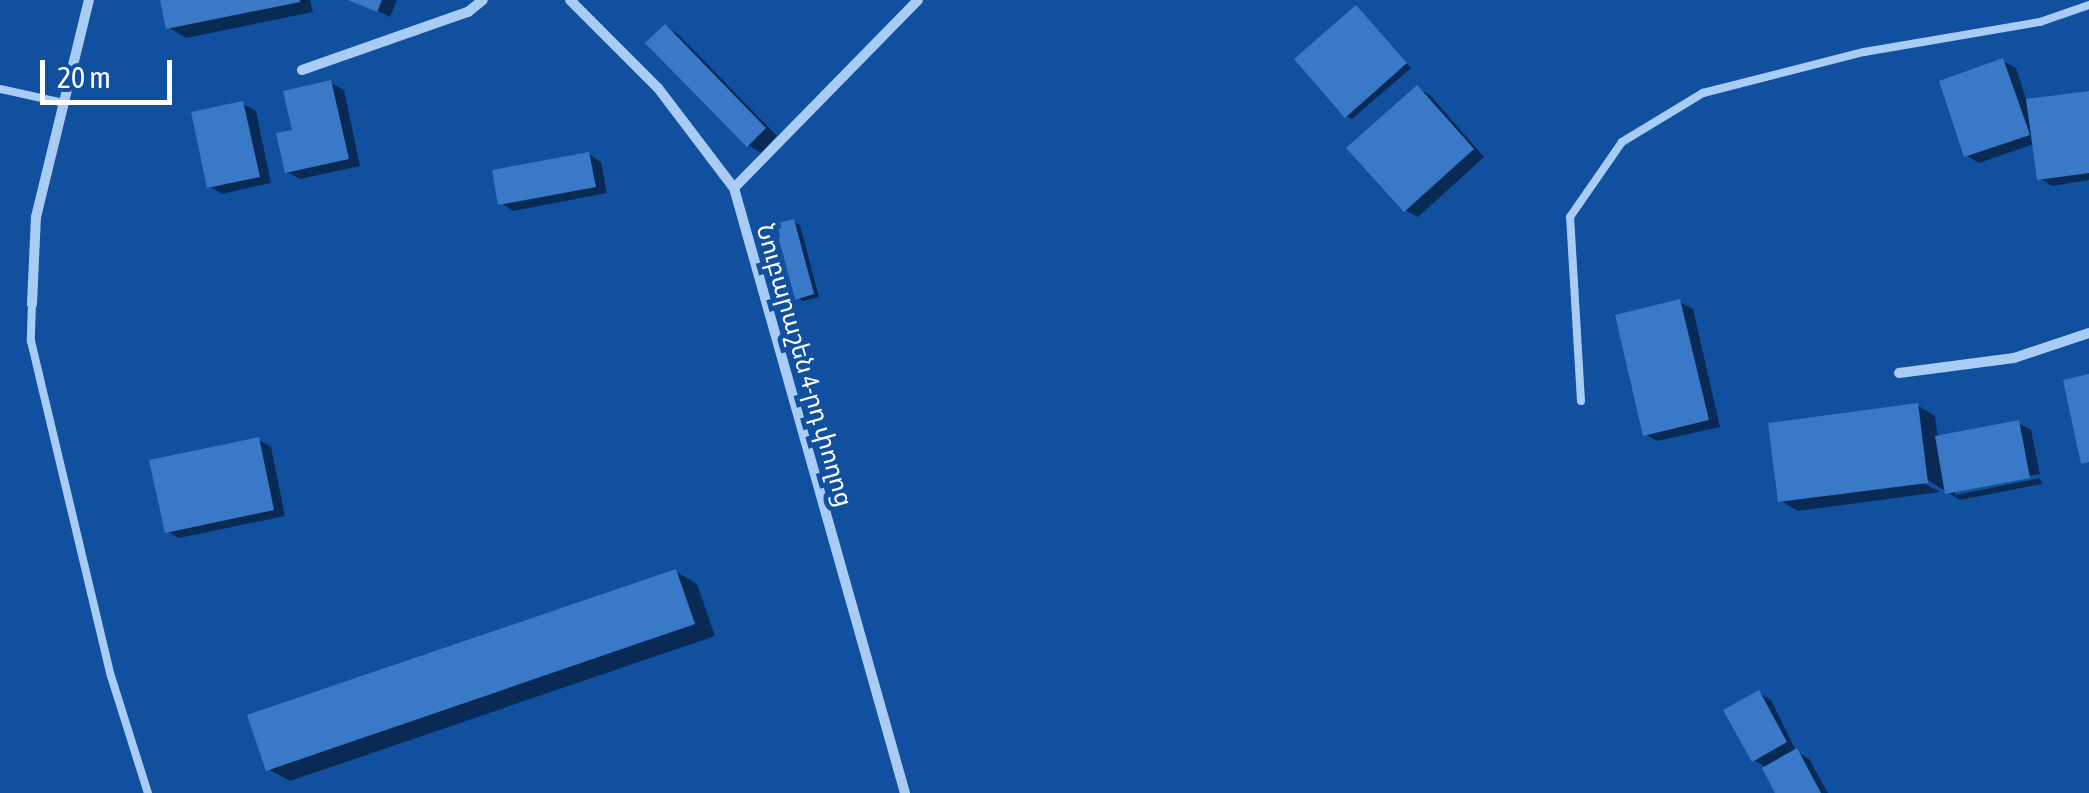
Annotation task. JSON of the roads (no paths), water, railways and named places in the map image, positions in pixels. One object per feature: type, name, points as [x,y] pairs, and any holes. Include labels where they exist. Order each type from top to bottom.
[{"type":"street","points":[[32,304],[36,216],[89,0]]},
{"type":"street","points":[[302,70],[468,12],[483,0]]},
{"type":"street","name":"Նուբարաշեն 4-րդ փողոց","points":[[570,0],[658,88],[734,188],[905,793]]},
{"type":"street","points":[[734,188],[918,0]]},
{"type":"street","points":[[1899,374],[2014,358],[2089,333]]},
{"type":"lane","points":[[1581,401],[1570,216],[1622,142],[1703,92],[1864,52],[2040,22],[2089,5]]},
{"type":"lane","points":[[0,89],[64,103]]},
{"type":"lane","points":[[32,304],[35,360],[111,676],[148,793]]}]
